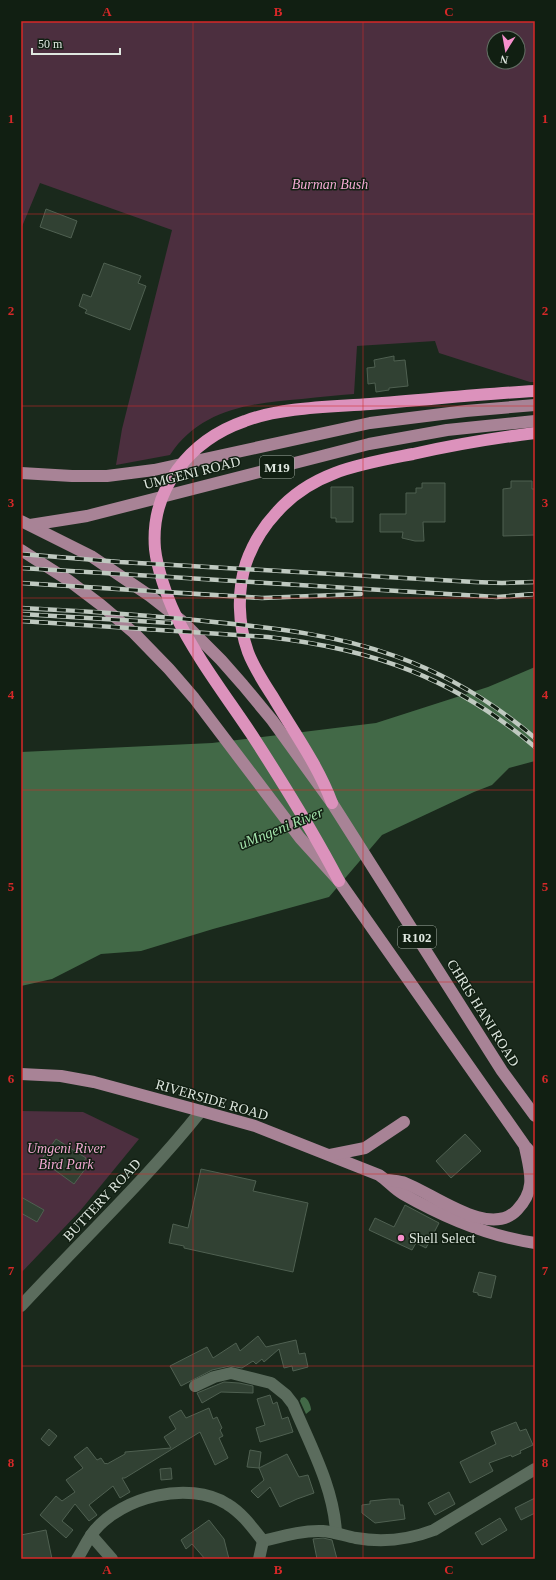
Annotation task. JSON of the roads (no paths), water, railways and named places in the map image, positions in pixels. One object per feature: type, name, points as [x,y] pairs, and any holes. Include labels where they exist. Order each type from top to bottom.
[{"type":"highway","points":[[339,880],[305,821],[252,736],[212,677],[176,616],[156,560],[155,535],[158,511],[166,489],[178,468],[201,444],[214,435],[244,421],[267,414],[484,394],[535,391]]},
{"type":"highway","points":[[332,803],[312,762],[257,672],[248,653],[242,628],[240,592],[244,569],[255,541],[266,524],[291,497],[306,486],[328,475],[356,466],[460,444],[535,433]]},
{"type":"main road","name":"UMGENI ROAD","points":[[21,473],[72,476],[107,476],[154,470],[370,423],[466,411],[535,405]]},
{"type":"main road","name":"UMGENI ROAD","points":[[21,525],[57,522],[87,516],[369,444],[447,430],[535,421]]},
{"type":"main road","name":"CHRIS HANI ROAD","points":[[21,521],[104,564],[128,580],[182,621],[221,660],[253,697],[272,720],[332,803],[502,1071],[535,1116]]},
{"type":"main road","points":[[21,550],[68,580],[101,605],[134,633],[169,669],[194,698],[300,838],[339,880]]},
{"type":"main road","name":"R102","points":[[339,880],[467,1065],[525,1146],[535,1157]]},
{"type":"main road","name":"RIVERSIDE ROAD","points":[[21,1074],[61,1076],[94,1082],[255,1126],[330,1155],[388,1180],[404,1183],[477,1217],[493,1220],[506,1218],[516,1212],[525,1201],[532,1196],[530,1173],[525,1146]]},
{"type":"main road","points":[[330,1155],[365,1148],[404,1122]]},
{"type":"main road","name":"RIVERSIDE ROAD","points":[[388,1180],[399,1192],[447,1218],[474,1229],[510,1239],[535,1243]]},
{"type":"street","name":"BUTTERY ROAD","points":[[21,1306],[106,1218],[181,1136],[201,1111]]},
{"type":"street","points":[[194,1386],[214,1377],[231,1373],[271,1383],[286,1395],[293,1404],[330,1493],[335,1517],[336,1533]]},
{"type":"street","points":[[263,1541],[313,1531],[336,1533],[355,1538],[381,1541],[417,1537],[434,1530],[535,1469]]},
{"type":"street","points":[[77,1559],[95,1530],[115,1512],[139,1501],[160,1495],[193,1493],[212,1497],[226,1503],[239,1512],[263,1541]]},
{"type":"street","points":[[91,1535],[112,1559]]},
{"type":"street","points":[[258,1559],[263,1541]]},
{"type":"water","name":"uMngeni River","points":[[535,667],[535,761],[509,768],[492,785],[382,835],[329,897],[213,929],[141,951],[101,954],[52,979],[21,986],[21,752],[212,743],[376,723],[488,687]]},
{"type":"water","points":[[304,1397],[308,1400],[311,1408],[311,1410],[306,1414],[300,1401],[301,1398]]},
{"type":"railway","points":[[21,554],[120,562],[475,582],[535,582]]},
{"type":"railway","points":[[21,568],[497,597],[535,594]]},
{"type":"railway","points":[[21,583],[262,598],[361,594]]},
{"type":"railway","points":[[21,608],[142,615],[237,624],[306,633],[351,643],[395,656],[433,671],[486,701],[535,738]]},
{"type":"railway","points":[[21,614],[171,623]]},
{"type":"railway","points":[[21,621],[268,637],[306,642],[343,650],[377,659],[443,685],[474,702],[505,723],[535,747]]},
{"type":"place","name":"Shell Select","points":[[401,1238]]},
{"type":"park label","name":"Burman Bush","points":[[330,184]]},
{"type":"park label","name":"Umgeni River Bird Park","points":[[66,1156]]}]
